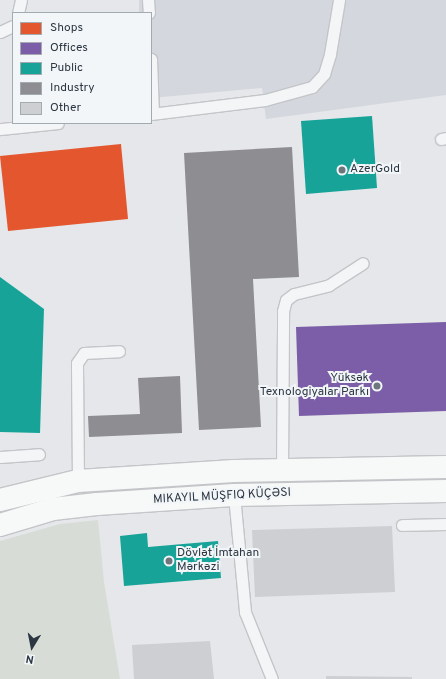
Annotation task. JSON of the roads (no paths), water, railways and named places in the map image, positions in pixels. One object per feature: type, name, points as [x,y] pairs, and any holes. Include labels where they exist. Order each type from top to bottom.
[{"type":"main road","points":[[0,487],[78,481],[282,470],[446,467]]},
{"type":"main road","points":[[0,500],[78,481]]},
{"type":"main road","points":[[0,525],[52,509],[234,495],[446,491]]},
{"type":"lane","points":[[18,12],[21,0]]},
{"type":"lane","points":[[148,0],[149,12]]},
{"type":"lane","points":[[152,114],[264,100],[312,87],[324,74],[330,54],[339,0]]},
{"type":"lane","points":[[0,32],[12,26]]},
{"type":"lane","points":[[0,129],[48,124]]},
{"type":"lane","points":[[282,470],[283,311],[286,300],[294,294],[329,285],[363,264]]},
{"type":"lane","points":[[78,481],[77,363],[84,353],[119,351]]},
{"type":"lane","points":[[0,456],[39,454]]},
{"type":"lane","points":[[234,495],[245,612],[272,679]]},
{"type":"lane","points":[[402,525],[446,524]]},
{"type":"place","name":"AzerGold","points":[[342,170]]},
{"type":"place","name":"Yüksək Texnologiyalar Parkı","points":[[377,386]]},
{"type":"place","name":"Dövlət İmtahan Mərkəzi","points":[[169,561]]}]
